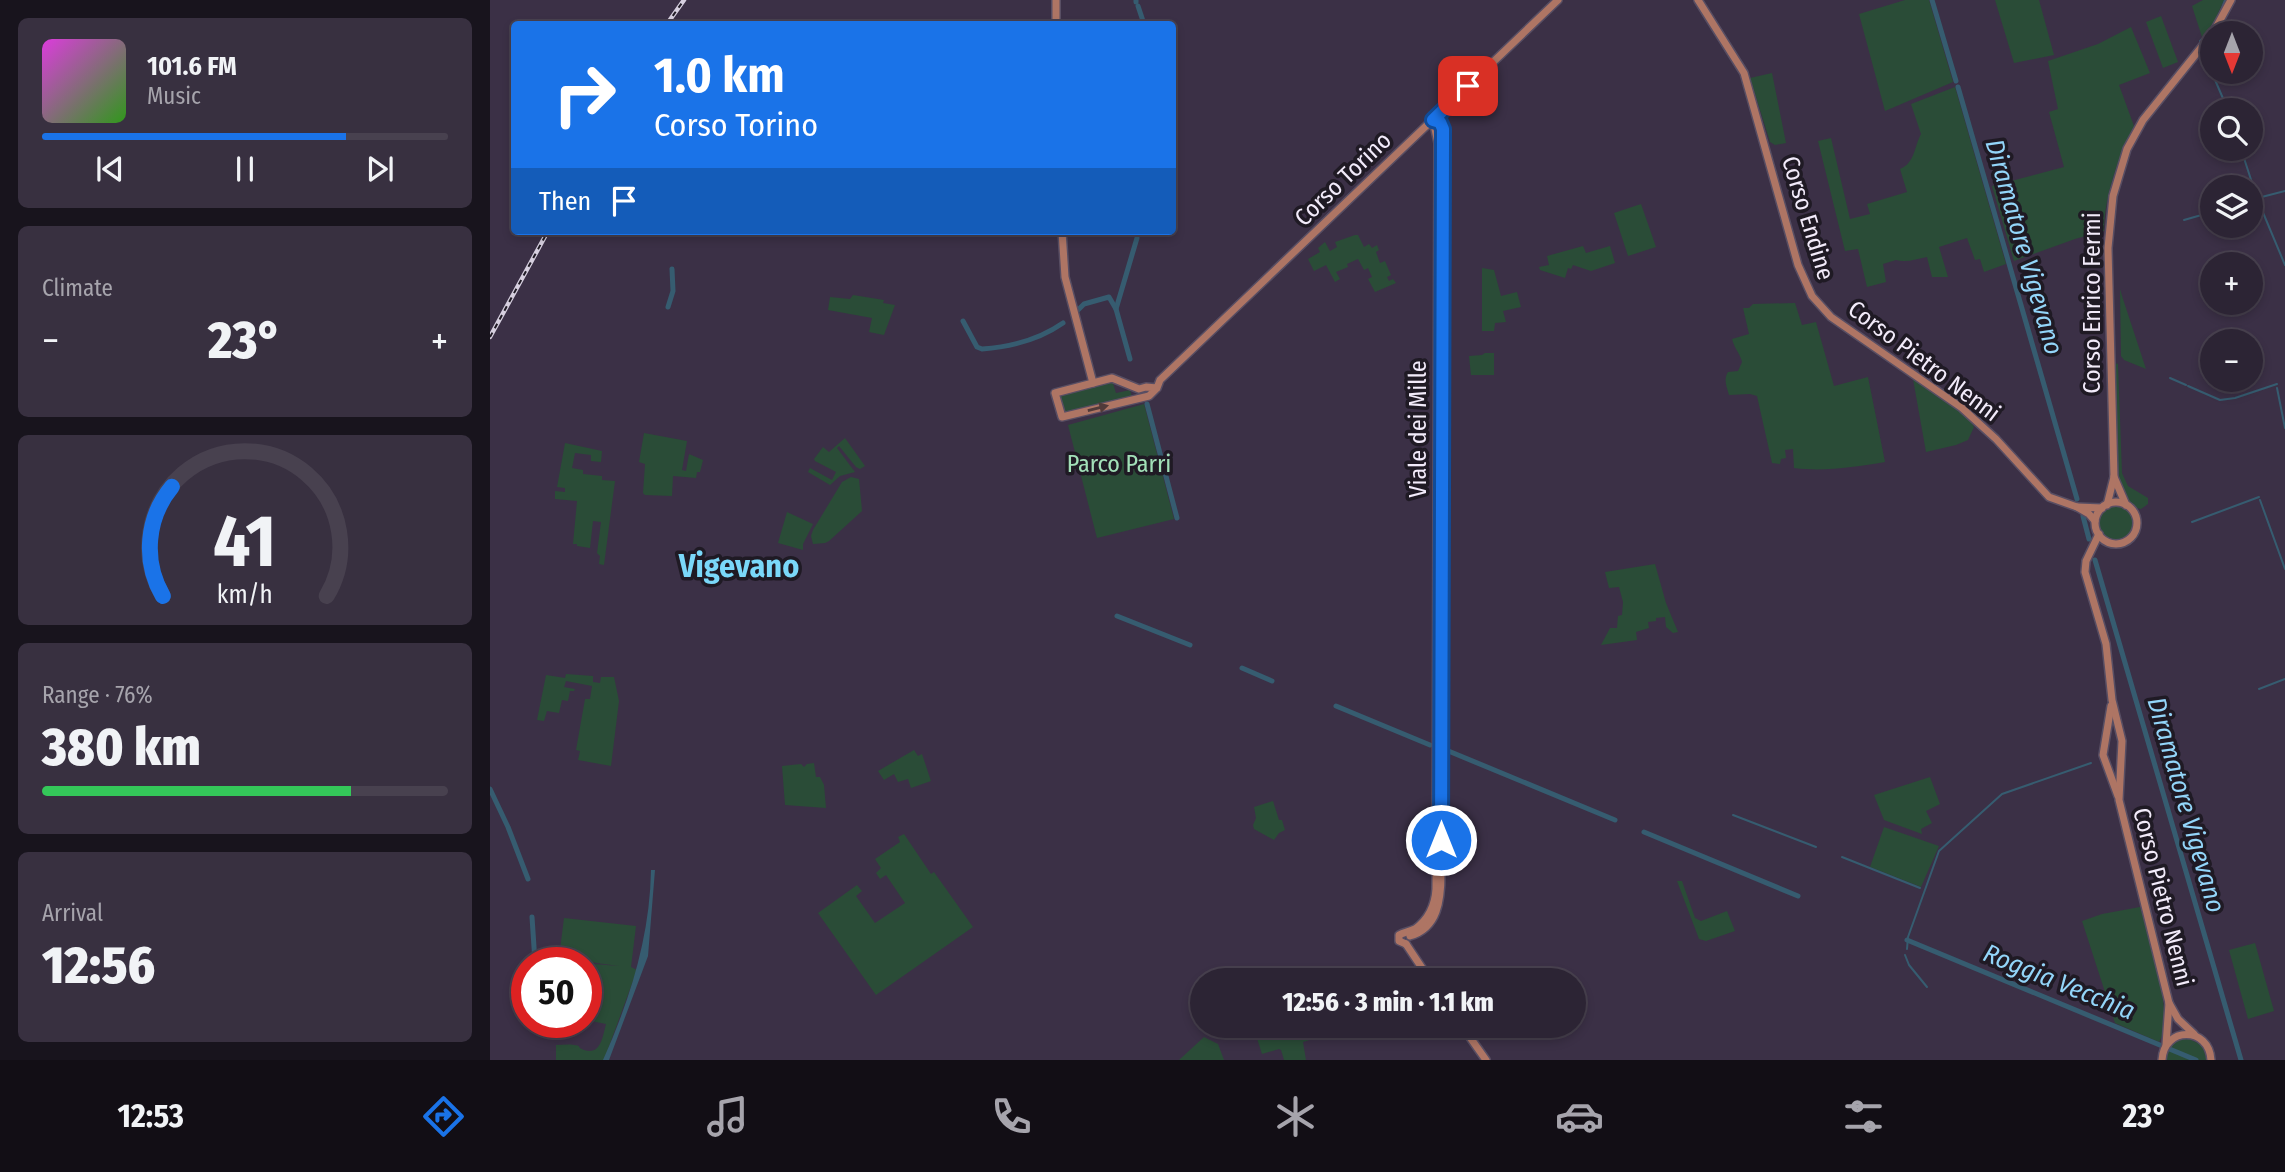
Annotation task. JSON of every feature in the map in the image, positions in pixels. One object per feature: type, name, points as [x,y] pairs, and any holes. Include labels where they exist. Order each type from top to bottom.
[{"type":"main road","points":[[1056,0],[1056,21]]},
{"type":"main road","name":"Corso Torino","points":[[1157,388],[1160,380],[1558,0]]},
{"type":"main road","name":"Corso Endine","points":[[1698,0],[1744,73],[1798,265],[1812,296]]},
{"type":"main road","name":"Corso Enrico Fermi","points":[[2219,21],[2231,0]]},
{"type":"main road","name":"Corso Enrico Fermi","points":[[2105,506],[2114,477],[2108,248],[2113,196],[2127,149],[2143,120],[2200,49]]},
{"type":"main road","name":"Viale dei Mille","points":[[1424,968],[1407,937],[1420,932],[1430,922],[1440,899],[1438,144],[1433,120]]},
{"type":"main road","points":[[1062,235],[1065,276],[1093,383]]},
{"type":"main road","name":"Corso Pietro Nenni","points":[[1812,296],[1831,317],[1962,408],[1996,439],[2049,497],[2090,514],[2095,522]]},
{"type":"main road","points":[[1111,378],[1139,389],[1157,388],[1149,396],[1062,417],[1055,393],[1111,378]]},
{"type":"main road","points":[[1133,387],[1134,399]]},
{"type":"main road","name":"Corso Enrico Fermi","points":[[2114,477],[2127,505]]},
{"type":"main road","points":[[2091,552],[2109,543],[2122,543],[2134,533],[2137,522],[2127,505],[2117,503],[2105,506],[2095,522],[2099,534],[2109,543]]},
{"type":"main road","name":"Corso Pietro Nenni","points":[[2077,507],[2105,506]]},
{"type":"main road","name":"Corso Pietro Nenni","points":[[2099,534],[2086,561],[2085,572],[2106,644],[2112,699],[2121,736],[2119,800]]},
{"type":"main road","name":"Corso Pietro Nenni","points":[[2112,699],[2104,761],[2119,800],[2169,1003],[2178,1019],[2208,1046],[2211,1059]]},
{"type":"main road","points":[[2105,739],[2121,736]]},
{"type":"main road","points":[[2104,761],[2112,763],[2121,757]]},
{"type":"main road","name":"Corso Pietro Nenni","points":[[2162,1060],[2169,1003]]},
{"type":"main road","points":[[2165,1047],[2180,1035],[2198,1037]]},
{"type":"main road","points":[[1470,1038],[1486,1060]]},
{"type":"green space","points":[[1905,0],[1929,0],[1953,82],[1885,111],[1859,14]]},
{"type":"green space","points":[[1995,0],[2039,0],[2054,55],[2014,63]]},
{"type":"green space","points":[[2203,0],[2224,0],[2214,21],[2200,21],[2200,31],[2192,6]]},
{"type":"green space","points":[[2161,16],[2178,62],[2163,68],[2146,22]]},
{"type":"green space","points":[[2131,27],[2150,73],[2119,85],[2134,126],[2113,177],[2104,231],[2014,261],[1992,186],[2064,167],[2049,112],[2058,109],[2048,61],[2098,44]]},
{"type":"green space","points":[[1772,73],[1786,143],[1775,145],[1770,142],[1750,78]]},
{"type":"green space","points":[[1955,87],[2006,264],[1984,272],[1980,259],[1975,260],[1967,238],[1939,247],[1948,277],[1932,277],[1927,257],[1908,261],[1896,260],[1883,264],[1886,282],[1867,287],[1858,249],[1845,251],[1818,141],[1831,138],[1850,219],[1870,214],[1867,204],[1907,192],[1900,169],[1909,163],[1921,134],[1911,104]]},
{"type":"green space","points":[[1641,204],[1656,247],[1628,256],[1614,213]]},
{"type":"green space","points":[[1358,235],[1364,247],[1369,244],[1372,248],[1377,245],[1379,250],[1376,252],[1380,263],[1385,261],[1391,275],[1387,277],[1389,281],[1393,279],[1396,283],[1375,292],[1368,279],[1372,277],[1368,268],[1364,270],[1358,259],[1336,272],[1340,279],[1335,282],[1326,265],[1314,271],[1308,259],[1320,252],[1318,248],[1325,242],[1330,251],[1337,247],[1335,242]]},
{"type":"green space","points":[[1583,246],[1586,253],[1610,246],[1615,263],[1591,271],[1573,265],[1571,269],[1568,268],[1565,278],[1540,270],[1539,267],[1549,265],[1547,256]]},
{"type":"green space","points":[[1482,268],[1494,270],[1501,296],[1517,292],[1521,307],[1503,311],[1506,322],[1495,323],[1494,331],[1482,331]]},
{"type":"green space","points":[[2120,289],[2146,369],[2124,360],[2121,356]]},
{"type":"green space","points":[[853,295],[884,300],[883,303],[895,305],[884,335],[869,332],[872,318],[828,310],[830,297],[850,299]]},
{"type":"green space","points":[[1795,303],[1802,325],[1816,322],[1834,386],[1868,377],[1885,462],[1828,469],[1794,468],[1793,449],[1785,450],[1786,458],[1781,459],[1780,464],[1772,463],[1757,396],[1729,395],[1726,384],[1728,372],[1738,371],[1742,362],[1732,339],[1749,334],[1743,308],[1749,308],[1753,304]]},
{"type":"green space","points":[[1494,353],[1494,375],[1471,375],[1469,356]]},
{"type":"green space","points":[[2115,363],[2118,364],[2122,473],[2128,486],[2148,498],[2148,504],[2141,509],[2130,502],[2122,488],[2117,468]]},
{"type":"green space","points":[[1913,379],[1969,418],[1974,427],[1968,440],[1926,452]]},
{"type":"green space","points":[[1112,380],[1116,393],[1130,390],[1132,397],[1064,414],[1058,394]]},
{"type":"green space","name":"Parco Parri","points":[[1144,404],[1174,519],[1097,538],[1068,425]]},
{"type":"green space","points":[[644,433],[687,441],[682,470],[686,471],[689,454],[703,460],[696,478],[673,476],[672,496],[643,493],[645,464],[639,462]]},
{"type":"green space","points":[[845,438],[865,466],[860,469],[856,467],[839,446],[837,448],[855,472],[840,476],[830,485],[808,472],[810,468],[832,480],[836,472],[814,459],[823,447],[829,452]]},
{"type":"green space","points":[[565,443],[602,451],[601,462],[591,461],[591,455],[575,453],[572,468],[583,470],[583,474],[602,476],[602,480],[615,481],[604,565],[599,564],[600,556],[597,553],[601,522],[593,521],[590,548],[573,544],[577,501],[555,499],[555,491],[565,492],[565,488],[557,487]]},
{"type":"green space","points":[[851,477],[859,479],[862,511],[829,541],[813,544],[813,530],[842,482]]},
{"type":"green space","points":[[2116,506],[2128,512],[2134,524],[2128,536],[2116,542],[2104,536],[2098,524],[2104,512]]},
{"type":"green space","points":[[787,512],[813,524],[803,544],[803,550],[778,543]]},
{"type":"green space","points":[[1655,564],[1678,632],[1673,633],[1666,627],[1665,617],[1656,618],[1656,621],[1648,622],[1649,628],[1636,632],[1637,640],[1601,645],[1610,628],[1617,628],[1623,602],[1619,587],[1609,588],[1605,572]]},
{"type":"green space","points":[[566,674],[593,676],[593,682],[600,683],[601,677],[614,677],[619,701],[611,766],[578,760],[580,751],[576,750],[585,699],[590,699],[592,686],[566,681],[564,687],[575,689],[570,691],[568,701],[562,700],[559,713],[547,711],[544,721],[537,720],[546,675],[565,678]]},
{"type":"green space","points":[[914,750],[918,756],[922,754],[931,781],[911,788],[908,779],[898,782],[894,774],[884,780],[878,771]]},
{"type":"green space","points":[[814,763],[816,777],[820,777],[824,785],[826,808],[785,805],[782,766],[801,764],[804,767]]},
{"type":"green space","points":[[1930,777],[1940,804],[1926,811],[1932,823],[1921,829],[1922,834],[1884,820],[1874,795]]},
{"type":"green space","points":[[1273,801],[1285,830],[1274,840],[1254,829],[1253,825],[1256,818],[1254,807]]},
{"type":"green space","points":[[1884,827],[1939,846],[1921,887],[1870,867]]},
{"type":"green space","points":[[904,834],[931,874],[934,872],[973,927],[876,995],[818,913],[857,885],[862,891],[856,896],[875,923],[905,903],[886,875],[880,879],[876,873],[881,868],[875,859],[900,842],[898,837]]},
{"type":"green space","points":[[1677,881],[1682,881],[1695,918],[1701,921],[1727,911],[1735,931],[1706,941],[1699,939]]},
{"type":"green space","points":[[2140,907],[2163,996],[2163,1030],[2159,1042],[2115,1023],[2082,921],[2102,914]]},
{"type":"green space","points":[[564,918],[636,926],[631,967],[637,970],[604,1060],[556,1060],[556,1045],[577,1045],[590,1051],[598,1047],[606,1024],[602,1023],[602,965],[619,966],[602,964],[602,947],[560,947]]},
{"type":"green space","points":[[2255,943],[2274,1011],[2248,1019],[2229,950]]},
{"type":"green space","points":[[1206,1038],[1218,1044],[1224,1060],[1179,1060]]},
{"type":"green space","points":[[1257,1038],[1316,1038],[1303,1042],[1306,1060],[1284,1060],[1279,1049],[1262,1054]]},
{"type":"green space","points":[[2187,1038],[2202,1045],[2207,1060],[2165,1060],[2171,1044]]},
{"type":"water","points":[[651,870],[655,870],[648,956],[609,1060],[603,1060],[637,967],[647,919]]},
{"type":"waterway","name":"Diramatore Vigevano","points":[[1932,0],[1956,81]]},
{"type":"waterway","points":[[2218,18],[2225,0]]},
{"type":"waterway","points":[[1138,6],[1143,21]]},
{"type":"waterway","points":[[2217,84],[2223,98]]},
{"type":"waterway","name":"Diramatore Vigevano","points":[[1958,87],[2077,499]]},
{"type":"waterway","points":[[2245,161],[2249,175]]},
{"type":"waterway","points":[[2263,197],[2285,191]]},
{"type":"waterway","points":[[2263,213],[2285,265]]},
{"type":"waterway","points":[[2184,220],[2200,215]]},
{"type":"waterway","points":[[1116,309],[1137,238]]},
{"type":"waterway","points":[[668,307],[673,291],[672,269]]},
{"type":"waterway","name":"Roggia Vecchia","points":[[1078,310],[1084,304],[1109,297],[1116,309],[1130,359]]},
{"type":"waterway","name":"Roggia Vecchia","points":[[963,321],[977,347],[982,349],[1024,341],[1045,334],[1063,323]]},
{"type":"waterway","points":[[2170,378],[2186,385]]},
{"type":"waterway","points":[[2188,386],[2220,400],[2235,398],[2277,384]]},
{"type":"waterway","points":[[2277,388],[2285,428]]},
{"type":"waterway","name":"Roggia Vecchia","points":[[1147,404],[1177,518]]},
{"type":"waterway","points":[[2192,522],[2259,497]]},
{"type":"waterway","points":[[2260,500],[2285,569]]},
{"type":"waterway","name":"Diramatore Vigevano","points":[[2083,516],[2089,539]]},
{"type":"waterway","name":"Diramatore Vigevano","points":[[2095,560],[2241,1060]]},
{"type":"waterway","name":"Roggia Vecchia","points":[[1117,616],[1190,645]]},
{"type":"waterway","name":"Roggia Vecchia","points":[[1242,668],[1272,681]]},
{"type":"waterway","points":[[2259,689],[2285,679]]},
{"type":"waterway","name":"Roggia Vecchia","points":[[1336,706],[1430,745]]},
{"type":"waterway","name":"Roggia Vecchia","points":[[1446,750],[1615,820]]},
{"type":"waterway","points":[[1907,949],[1908,937],[1939,851],[2002,794],[2091,763]]},
{"type":"waterway","points":[[490,789],[528,879]]},
{"type":"waterway","points":[[1733,815],[1816,847]]},
{"type":"waterway","name":"Roggia Vecchia","points":[[1644,832],[1798,896]]},
{"type":"waterway","points":[[1842,857],[1920,888]]},
{"type":"waterway","points":[[532,917],[534,947]]},
{"type":"waterway","name":"Roggia Vecchia","points":[[1907,940],[2196,1060]]},
{"type":"waterway","points":[[1905,955],[1909,965],[1927,987]]},
{"type":"railway","points":[[669,21],[684,0]]},
{"type":"railway","points":[[490,337],[546,235]]},
{"type":"district","name":"Vigevano","points":[[739,566]]},
{"type":"route","points":[[1441,840],[1443,129],[1440,122],[1433,120],[1468,86]]}]
